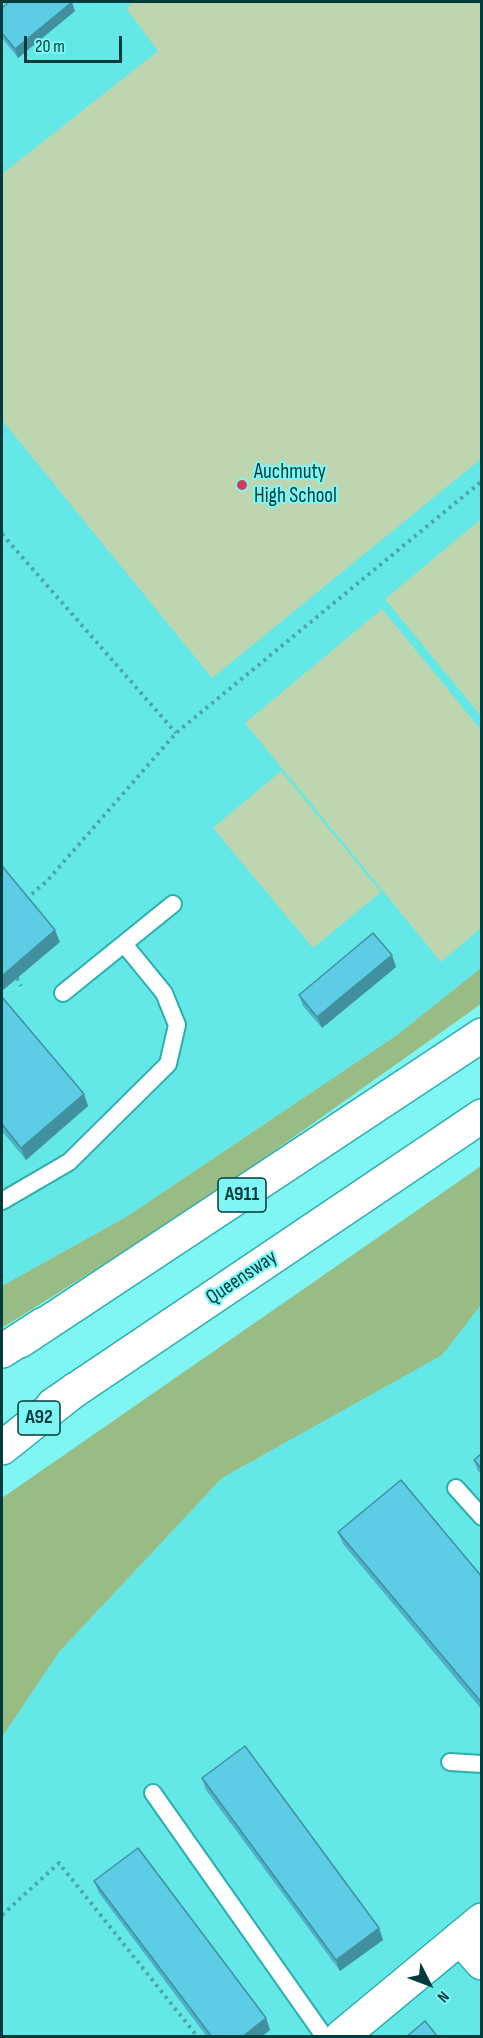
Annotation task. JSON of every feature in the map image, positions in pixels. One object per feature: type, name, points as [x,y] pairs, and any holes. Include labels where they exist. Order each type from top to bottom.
[{"type":"main road","name":"A911","points":[[2,1352],[482,1035]]},
{"type":"main road","name":"Queensway","points":[[2,1439],[482,1116]]},
{"type":"main road","name":"A92","points":[[2,1448],[76,1389]]},
{"type":"main road","points":[[342,2037],[471,1929],[482,1963]]},
{"type":"lane","points":[[63,993],[173,904]]},
{"type":"lane","points":[[2,1202],[69,1162],[168,1064],[177,1025],[164,993],[124,944]]},
{"type":"lane","points":[[456,1488],[482,1517]]},
{"type":"lane","points":[[450,1762],[482,1764]]},
{"type":"lane","points":[[153,1793],[324,2037]]},
{"type":"path","points":[[24,900],[47,881],[176,733],[482,481]]},
{"type":"path","points":[[2,534],[176,733]]},
{"type":"path","points":[[17,978],[21,986]]},
{"type":"path","points":[[2,1915],[59,1863],[197,2037]]},
{"type":"shaded area","name":"Auchmuty High School","points":[[2,2],[481,2],[481,968],[397,1035],[126,1217],[2,1286]]},
{"type":"shaded area","points":[[481,1305],[481,2036],[2,2036],[2,1737],[60,1651],[222,1478],[441,1355]]},
{"type":"green space","points":[[134,2],[481,2],[481,459],[212,678],[2,420],[2,174],[158,51],[126,8]]},
{"type":"green space","points":[[481,519],[481,716],[385,599]]},
{"type":"green space","points":[[382,609],[481,730],[481,928],[441,962],[245,723]]},
{"type":"green space","points":[[281,771],[381,892],[313,948],[213,828]]},
{"type":"green space","points":[[481,968],[481,1004],[198,1205],[2,1328],[2,1286],[126,1217],[397,1035]]},
{"type":"green space","points":[[481,1166],[481,1305],[442,1355],[222,1478],[60,1651],[2,1737],[2,1498]]},
{"type":"building","points":[[9,2],[72,2],[15,49],[2,33],[2,8]]},
{"type":"building","points":[[2,866],[55,930],[2,976]]},
{"type":"building","points":[[373,933],[392,955],[317,1017],[299,995]]},
{"type":"building","points":[[2,997],[84,1094],[21,1148],[2,1124]]},
{"type":"building","points":[[482,1453],[482,1469],[474,1460]]},
{"type":"building","points":[[401,1480],[482,1577],[482,1703],[338,1532]]},
{"type":"building","points":[[245,1746],[379,1928],[336,1960],[202,1778]]},
{"type":"building","points":[[138,1848],[266,2018],[242,2037],[212,2037],[94,1881]]},
{"type":"building","points":[[425,2021],[438,2037],[406,2037]]},
{"type":"place","name":"Auchmuty High School","points":[[242,485]]}]
